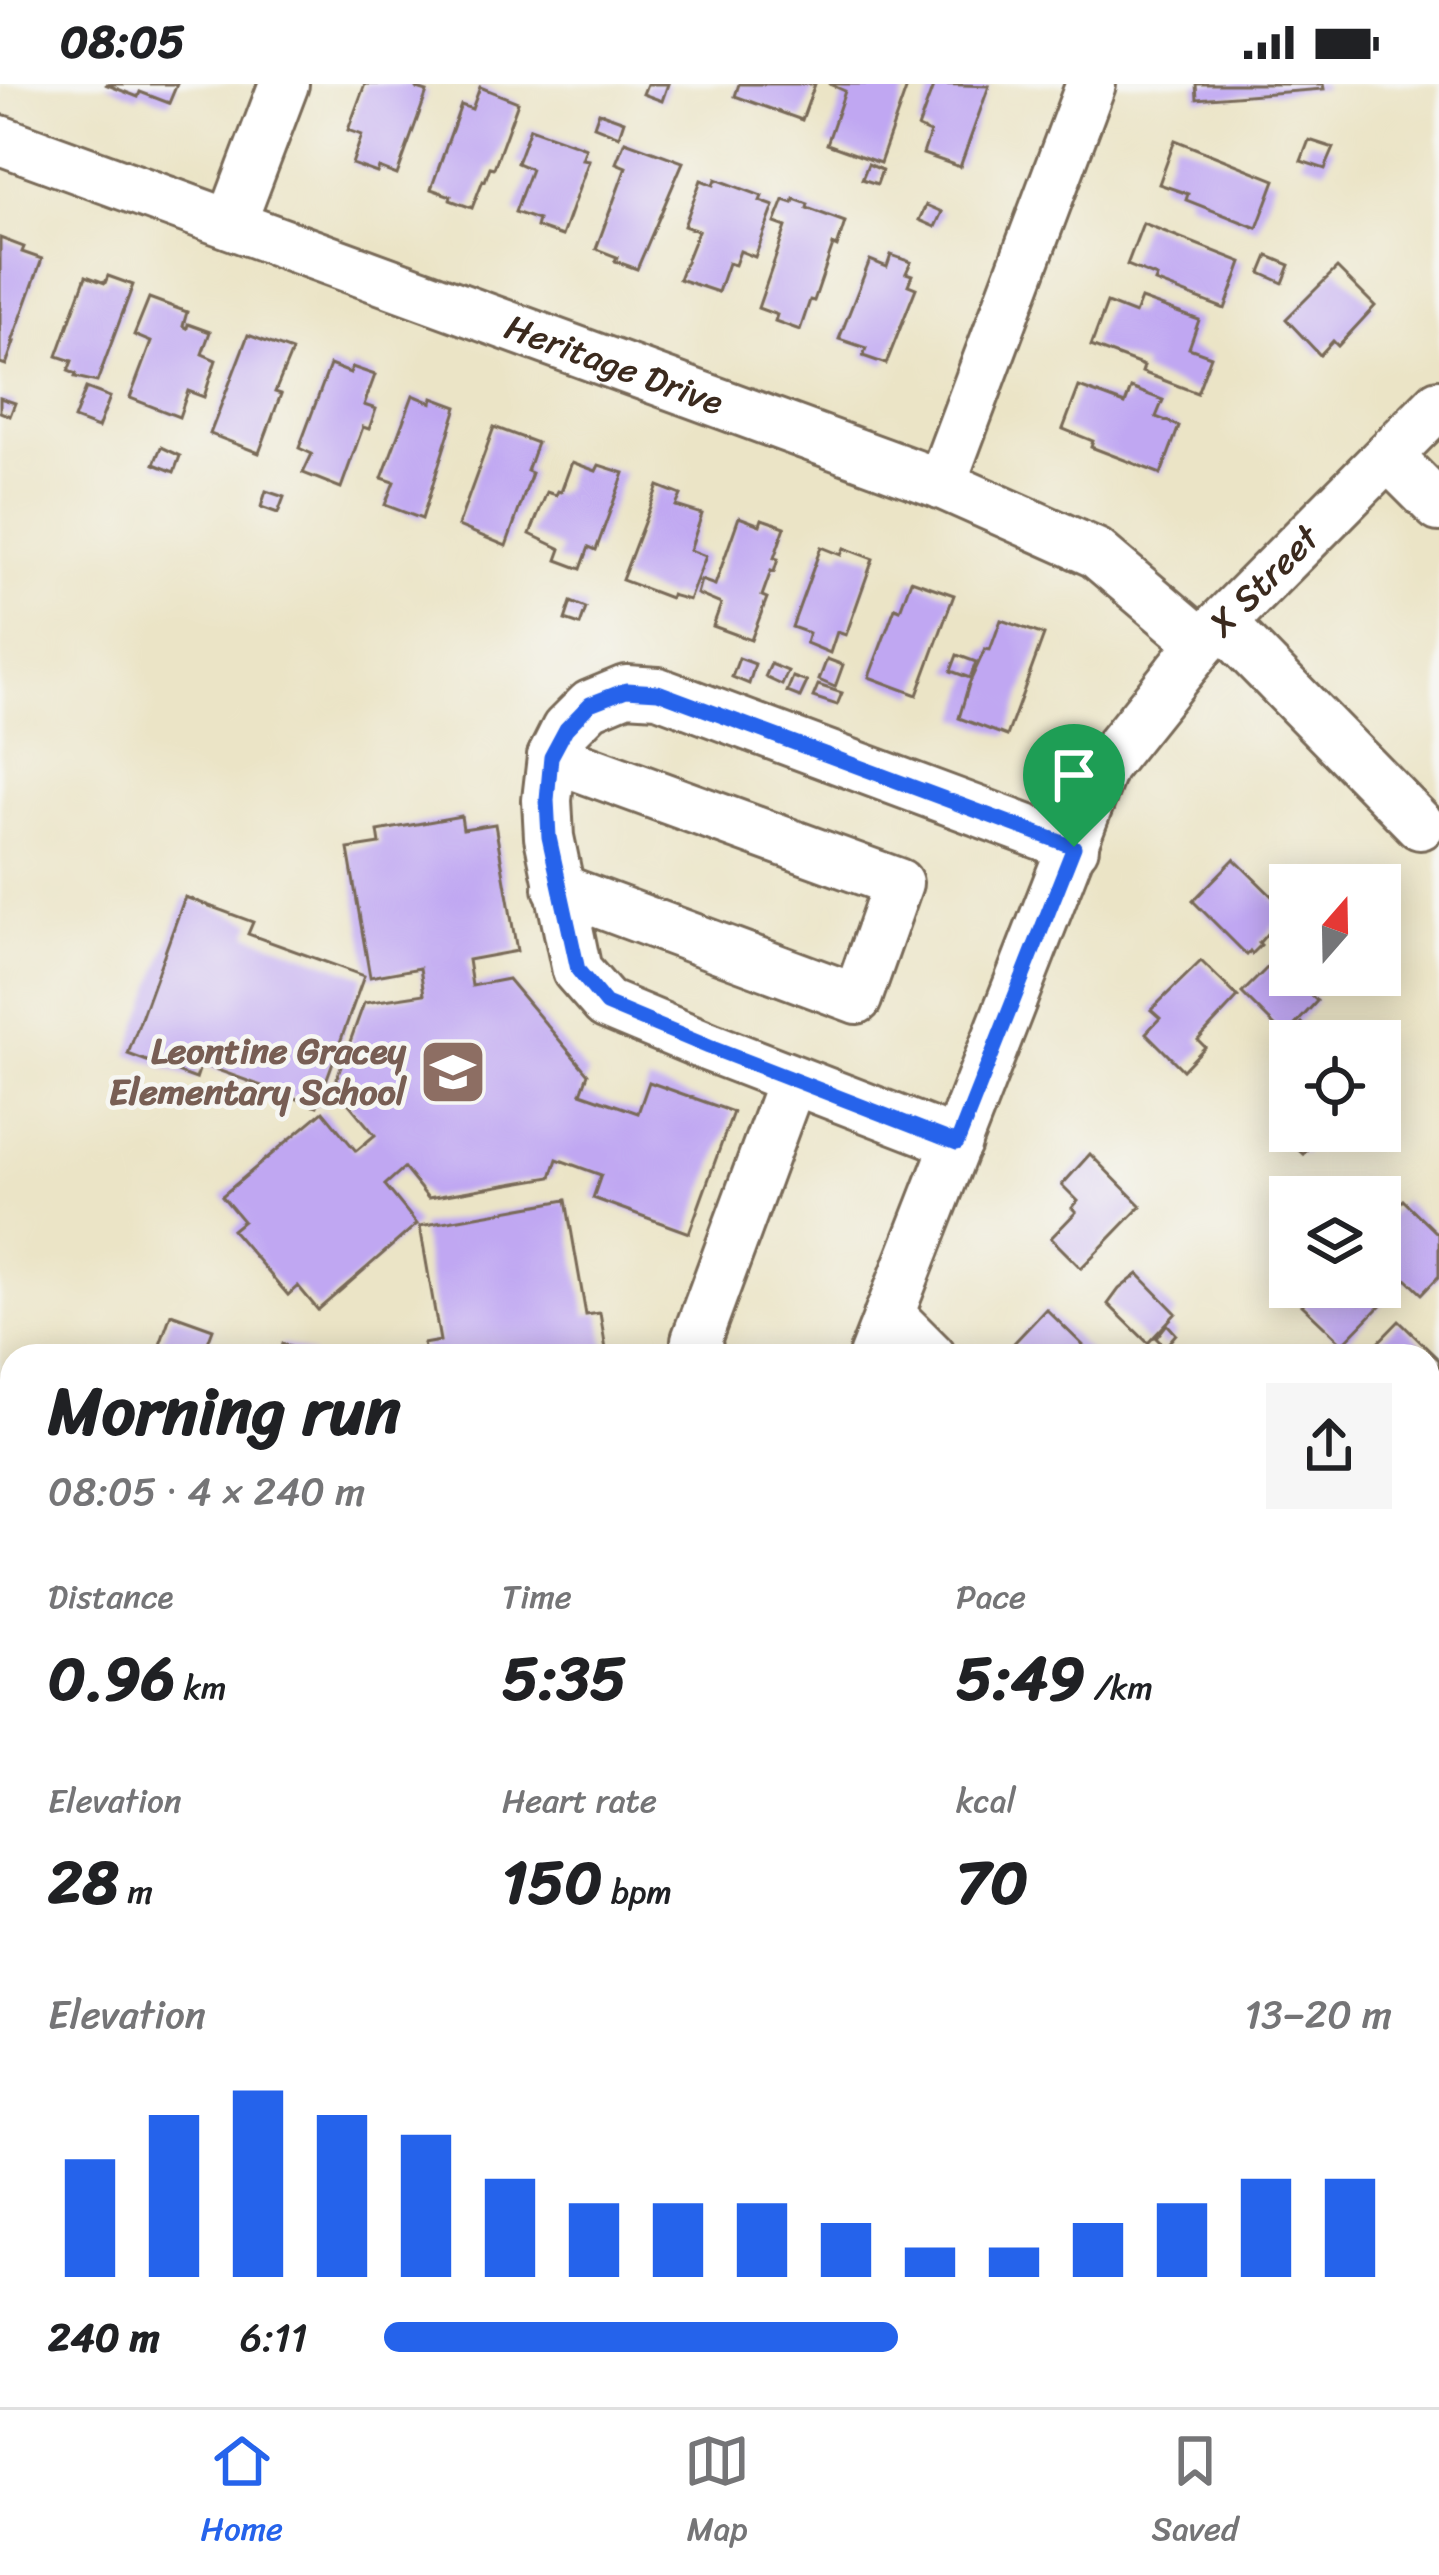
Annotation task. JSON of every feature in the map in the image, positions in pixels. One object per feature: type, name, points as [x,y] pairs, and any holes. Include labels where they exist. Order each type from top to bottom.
[{"type":"street","points":[[232,224],[284,84]]},
{"type":"street","points":[[941,484],[1091,84]]},
{"type":"street","name":"Heritage Drive","points":[[0,140],[941,484],[1096,553],[1212,633],[1420,825]]},
{"type":"street","name":"X Street","points":[[881,1335],[1103,766],[1212,633],[1439,404]]},
{"type":"street","points":[[1388,455],[1439,507]]},
{"type":"street","points":[[957,1143],[606,1004],[578,970],[559,888],[548,818],[551,757],[566,729],[590,704],[626,690],[658,692],[1074,847]]},
{"type":"street","points":[[551,757],[898,883],[857,999],[559,888]]},
{"type":"street","points":[[697,1344],[793,1080]]},
{"type":"building","points":[[105,84],[177,84],[169,103]]},
{"type":"building","points":[[365,84],[418,84],[417,89],[427,92],[397,175],[352,164],[362,135],[348,130]]},
{"type":"building","points":[[647,84],[668,84],[662,101],[643,94]]},
{"type":"building","points":[[739,84],[815,84],[802,120],[735,96]]},
{"type":"building","points":[[829,84],[908,84],[880,163],[827,144],[845,91]]},
{"type":"building","points":[[934,84],[989,86],[960,167],[923,154],[930,133],[918,128]]},
{"type":"building","points":[[1196,84],[1323,84],[1324,89],[1197,99]]},
{"type":"building","points":[[480,87],[518,102],[494,168],[490,167],[472,208],[431,189],[461,105],[472,109]]},
{"type":"building","points":[[599,112],[624,121],[619,136],[594,126]]},
{"type":"building","points":[[530,128],[586,148],[582,159],[589,160],[562,236],[536,227],[538,220],[515,212],[531,169],[517,163]]},
{"type":"building","points":[[1175,140],[1275,180],[1257,228],[1159,184]]},
{"type":"building","points":[[1309,140],[1334,148],[1325,169],[1301,161]]},
{"type":"building","points":[[625,141],[683,162],[637,269],[596,249],[626,167],[616,163]]},
{"type":"building","points":[[868,164],[882,170],[877,184],[862,179]]},
{"type":"building","points":[[716,179],[762,196],[760,201],[774,206],[755,257],[740,251],[735,265],[728,263],[718,292],[679,279],[698,231],[684,226],[701,180],[714,185]]},
{"type":"building","points":[[794,199],[845,222],[800,330],[775,321],[777,315],[758,308],[786,227],[775,223],[784,200],[793,203]]},
{"type":"building","points":[[926,205],[942,212],[935,227],[919,220]]},
{"type":"building","points":[[1143,223],[1242,262],[1225,309],[1155,282],[1157,277],[1127,265]]},
{"type":"building","points":[[0,238],[42,259],[6,365],[0,363]]},
{"type":"building","points":[[891,255],[911,262],[908,285],[916,288],[886,364],[863,356],[866,348],[839,339],[870,260],[887,267]]},
{"type":"building","points":[[1268,256],[1290,265],[1283,283],[1261,273]]},
{"type":"building","points":[[1337,268],[1375,306],[1338,346],[1333,341],[1320,355],[1286,319]]},
{"type":"building","points":[[86,276],[105,283],[108,276],[133,285],[97,382],[75,377],[68,371],[72,361],[57,356]]},
{"type":"building","points":[[149,298],[187,312],[183,326],[210,332],[202,354],[216,360],[204,397],[188,391],[179,417],[130,398],[151,342],[134,335]]},
{"type":"building","points":[[1141,299],[1199,320],[1189,348],[1211,356],[1197,393],[1091,346],[1107,303],[1135,314]]},
{"type":"building","points":[[248,335],[292,351],[259,453],[210,434]]},
{"type":"building","points":[[330,365],[375,375],[364,405],[376,409],[369,429],[363,427],[341,488],[303,473],[312,454],[299,448]]},
{"type":"building","points":[[1079,387],[1125,404],[1131,388],[1163,400],[1156,417],[1179,426],[1161,474],[1091,447],[1093,441],[1063,429]]},
{"type":"building","points":[[86,388],[110,397],[98,428],[74,419]]},
{"type":"building","points":[[413,395],[457,407],[422,519],[385,505],[394,482],[382,478]]},
{"type":"building","points":[[0,398],[15,403],[10,416],[0,412]]},
{"type":"building","points":[[494,427],[537,443],[527,471],[532,473],[506,546],[458,526]]},
{"type":"building","points":[[161,447],[180,456],[174,472],[154,464]]},
{"type":"building","points":[[572,462],[596,471],[599,465],[624,473],[596,550],[589,547],[581,569],[557,560],[561,549],[530,534],[547,492],[561,492]]},
{"type":"building","points":[[658,486],[681,495],[676,506],[702,514],[690,550],[706,556],[689,600],[622,580]]},
{"type":"building","points":[[266,491],[284,497],[278,513],[261,507]]},
{"type":"building","points":[[739,517],[785,527],[751,640],[713,626],[721,604],[697,594],[701,580],[715,585]]},
{"type":"building","points":[[821,547],[841,555],[844,548],[873,559],[846,635],[837,632],[830,653],[806,643],[809,633],[792,627]]},
{"type":"building","points":[[911,580],[954,595],[917,695],[869,677]]},
{"type":"building","points":[[571,602],[586,608],[580,625],[565,620]]},
{"type":"building","points":[[1001,620],[1044,635],[1007,736],[959,718],[969,684]]},
{"type":"building","points":[[957,655],[976,662],[970,678],[951,671]]},
{"type":"building","points":[[739,658],[755,664],[749,684],[732,677]]},
{"type":"building","points":[[827,659],[843,665],[835,687],[819,680]]},
{"type":"building","points":[[771,664],[788,671],[782,685],[765,677]]},
{"type":"building","points":[[793,677],[807,682],[800,697],[787,692]]},
{"type":"building","points":[[818,685],[842,693],[837,705],[813,697]]},
{"type":"building","points":[[461,816],[463,829],[495,824],[517,951],[468,960],[472,986],[508,979],[588,1074],[581,1093],[638,1113],[649,1082],[733,1112],[689,1233],[593,1198],[601,1175],[557,1159],[551,1177],[428,1198],[404,1168],[385,1185],[417,1224],[318,1310],[298,1286],[288,1295],[232,1230],[243,1221],[222,1196],[323,1111],[356,1151],[375,1135],[334,1086],[364,1003],[424,994],[420,968],[370,977],[348,849],[380,844],[378,831]]},
{"type":"building","points":[[1234,859],[1269,893],[1269,932],[1247,955],[1193,901]]},
{"type":"building","points":[[185,897],[253,922],[248,934],[364,976],[317,1106],[201,1064],[196,1079],[128,1054]]},
{"type":"building","points":[[1201,961],[1238,997],[1198,1040],[1205,1047],[1183,1070],[1146,1033],[1160,1018],[1151,1010]]},
{"type":"building","points":[[1269,966],[1269,996],[1312,996],[1317,1001],[1300,1020],[1269,1020],[1242,993]]},
{"type":"building","points":[[1090,1154],[1141,1206],[1081,1268],[1051,1238],[1076,1212],[1072,1208],[1078,1201],[1062,1185]]},
{"type":"building","points":[[566,1200],[586,1315],[600,1313],[605,1344],[423,1344],[440,1341],[420,1226]]},
{"type":"building","points":[[1401,1202],[1439,1235],[1439,1276],[1422,1294],[1406,1279],[1401,1284]]},
{"type":"building","points":[[1138,1274],[1176,1313],[1148,1343],[1108,1304]]},
{"type":"building","points":[[1305,1308],[1378,1308],[1343,1344]]},
{"type":"building","points":[[1046,1309],[1082,1344],[1015,1344]]},
{"type":"building","points":[[171,1314],[213,1329],[207,1344],[160,1344]]},
{"type":"building","points":[[1399,1321],[1423,1344],[1377,1344]]},
{"type":"building","points":[[1167,1324],[1176,1334],[1168,1344],[1156,1338]]},
{"type":"place","name":"Leontine Gracey Elementary School","points":[[453,1072]]},
{"type":"route","points":[[626,690],[658,692],[1074,847],[957,1143],[606,1004],[578,970],[565,919],[549,837],[551,757],[566,729],[590,704],[626,690]]}]
